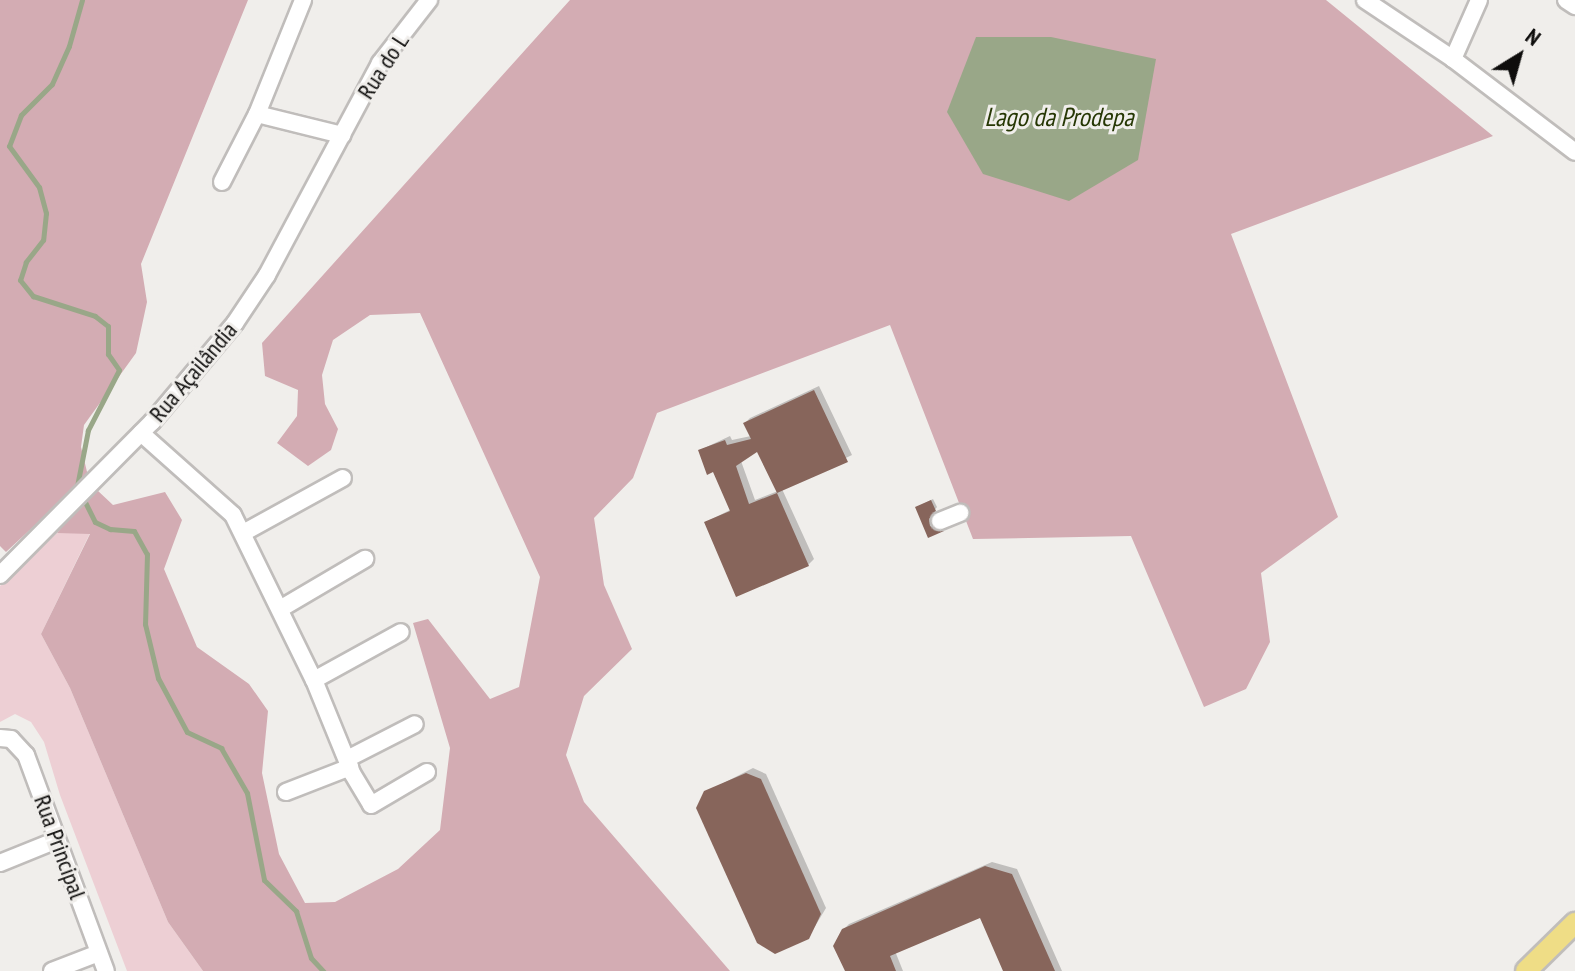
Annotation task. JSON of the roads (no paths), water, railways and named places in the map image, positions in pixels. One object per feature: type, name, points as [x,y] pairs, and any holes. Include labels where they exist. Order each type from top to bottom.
[{"type":"main road","points":[[1526,971],[1575,923]]},
{"type":"street","points":[[222,182],[257,114],[303,0]]},
{"type":"street","name":"Rua do L","points":[[342,135],[380,63],[429,0]]},
{"type":"street","points":[[1365,0],[1453,59],[1575,152]]},
{"type":"street","points":[[1453,59],[1479,0]]},
{"type":"street","points":[[1566,0],[1575,6]]},
{"type":"street","points":[[257,114],[342,135]]},
{"type":"street","name":"Rua Açailândia","points":[[0,575],[141,433],[235,323],[267,275],[342,135]]},
{"type":"street","points":[[141,433],[233,515],[371,805],[427,772]]},
{"type":"street","points":[[243,533],[343,478]]},
{"type":"street","points":[[940,521],[960,513]]},
{"type":"street","points":[[280,609],[365,559]]},
{"type":"street","points":[[314,680],[401,632]]},
{"type":"street","points":[[286,792],[349,763],[415,724]]},
{"type":"street","name":"Rua Principal","points":[[0,738],[11,739],[26,755],[106,971]]},
{"type":"street","points":[[0,863],[57,840]]},
{"type":"street","points":[[52,971],[99,953]]},
{"type":"water","name":"Lago da Prodepa","points":[[976,37],[1051,37],[1156,59],[1138,160],[1069,201],[983,174],[947,112]]},
{"type":"waterway","points":[[82,0],[69,46],[52,84],[21,115],[9,146],[39,187],[46,213],[43,240],[26,262],[20,280],[33,296],[95,316],[108,326],[108,354],[119,370],[88,430],[77,486],[95,522],[110,529],[134,531],[147,554],[145,624],[158,678],[187,732],[221,748],[247,793],[264,880],[296,911],[311,958],[323,971]]}]
